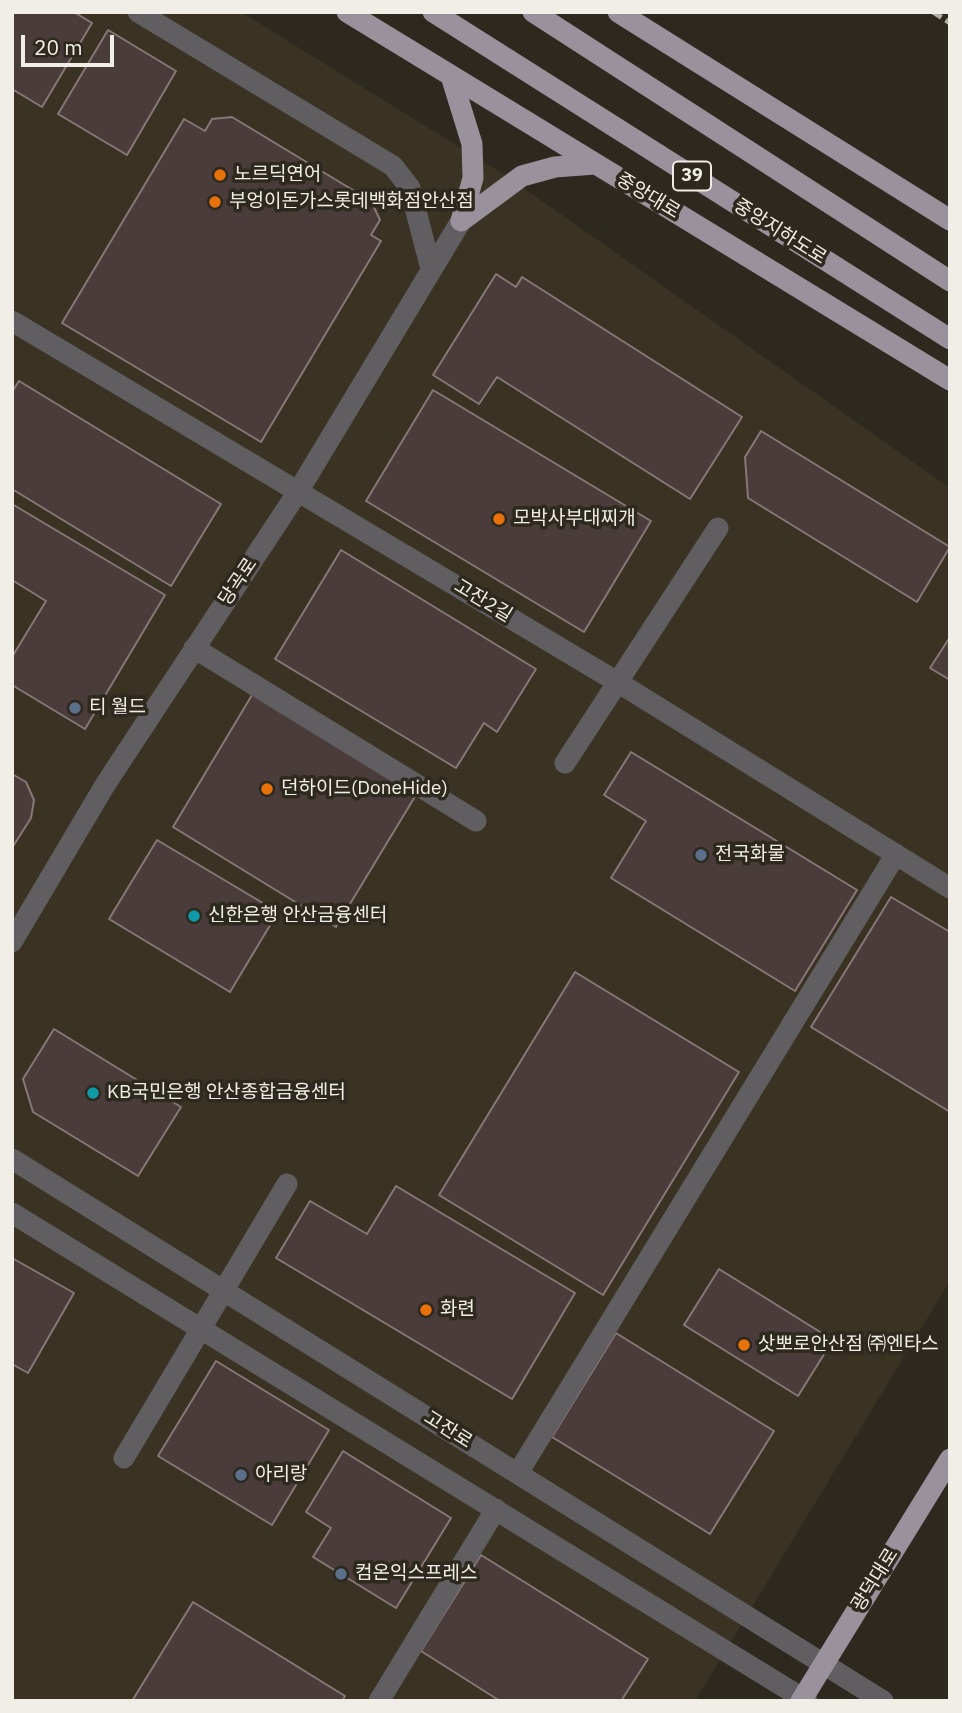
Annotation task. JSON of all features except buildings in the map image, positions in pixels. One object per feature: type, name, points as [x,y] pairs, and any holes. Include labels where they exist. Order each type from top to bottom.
[{"type":"main road","name":"중앙대로","points":[[347,12],[950,380]]},
{"type":"main road","name":"중앙지하도로","points":[[433,12],[950,339]]},
{"type":"main road","points":[[533,12],[950,281]]},
{"type":"main road","points":[[618,12],[950,220]]},
{"type":"main road","points":[[451,76],[472,144],[473,178],[461,221]]},
{"type":"main road","points":[[461,221],[522,176],[555,167],[595,164]]},
{"type":"main road","name":"광덕대로","points":[[804,1700],[950,1459]]},
{"type":"street","points":[[138,12],[393,166],[410,188],[431,269]]},
{"type":"street","name":"당곡로","points":[[12,942],[105,785],[299,491],[461,221]]},
{"type":"street","name":"고잔2길","points":[[12,321],[619,682],[950,888]]},
{"type":"street","points":[[565,763],[718,528]]},
{"type":"street","points":[[194,648],[476,821]]},
{"type":"street","points":[[518,1473],[896,854]]},
{"type":"street","name":"고잔로","points":[[12,1159],[883,1701]]},
{"type":"street","points":[[124,1458],[287,1184]]},
{"type":"street","points":[[12,1213],[804,1700]]},
{"type":"street","points":[[379,1701],[496,1509]]},
{"type":"shaded area","points":[[12,12],[241,12],[508,177],[950,488],[950,1281],[695,1701],[12,1701]]},
{"type":"railway","points":[[933,12],[950,23]]},
{"type":"place","name":"노르딕연어","points":[[220,175]]},
{"type":"place","name":"부엉이돈가스롯데백화점안산점","points":[[215,202]]},
{"type":"place","name":"모박사부대찌개","points":[[499,519]]},
{"type":"place","name":"티 월드","points":[[75,708]]},
{"type":"place","name":"던하이드(DoneHide)","points":[[267,789]]},
{"type":"place","name":"전국화물","points":[[701,855]]},
{"type":"place","name":"신한은행 안산금융센터","points":[[194,916]]},
{"type":"place","name":"KB국민은행 안산종합금융센터","points":[[93,1093]]},
{"type":"place","name":"화련","points":[[426,1310]]},
{"type":"place","name":"삿뽀로안산점 ㈜엔타스","points":[[744,1345]]},
{"type":"place","name":"아리랑","points":[[241,1475]]},
{"type":"place","name":"컴온익스프레스","points":[[341,1574]]}]
